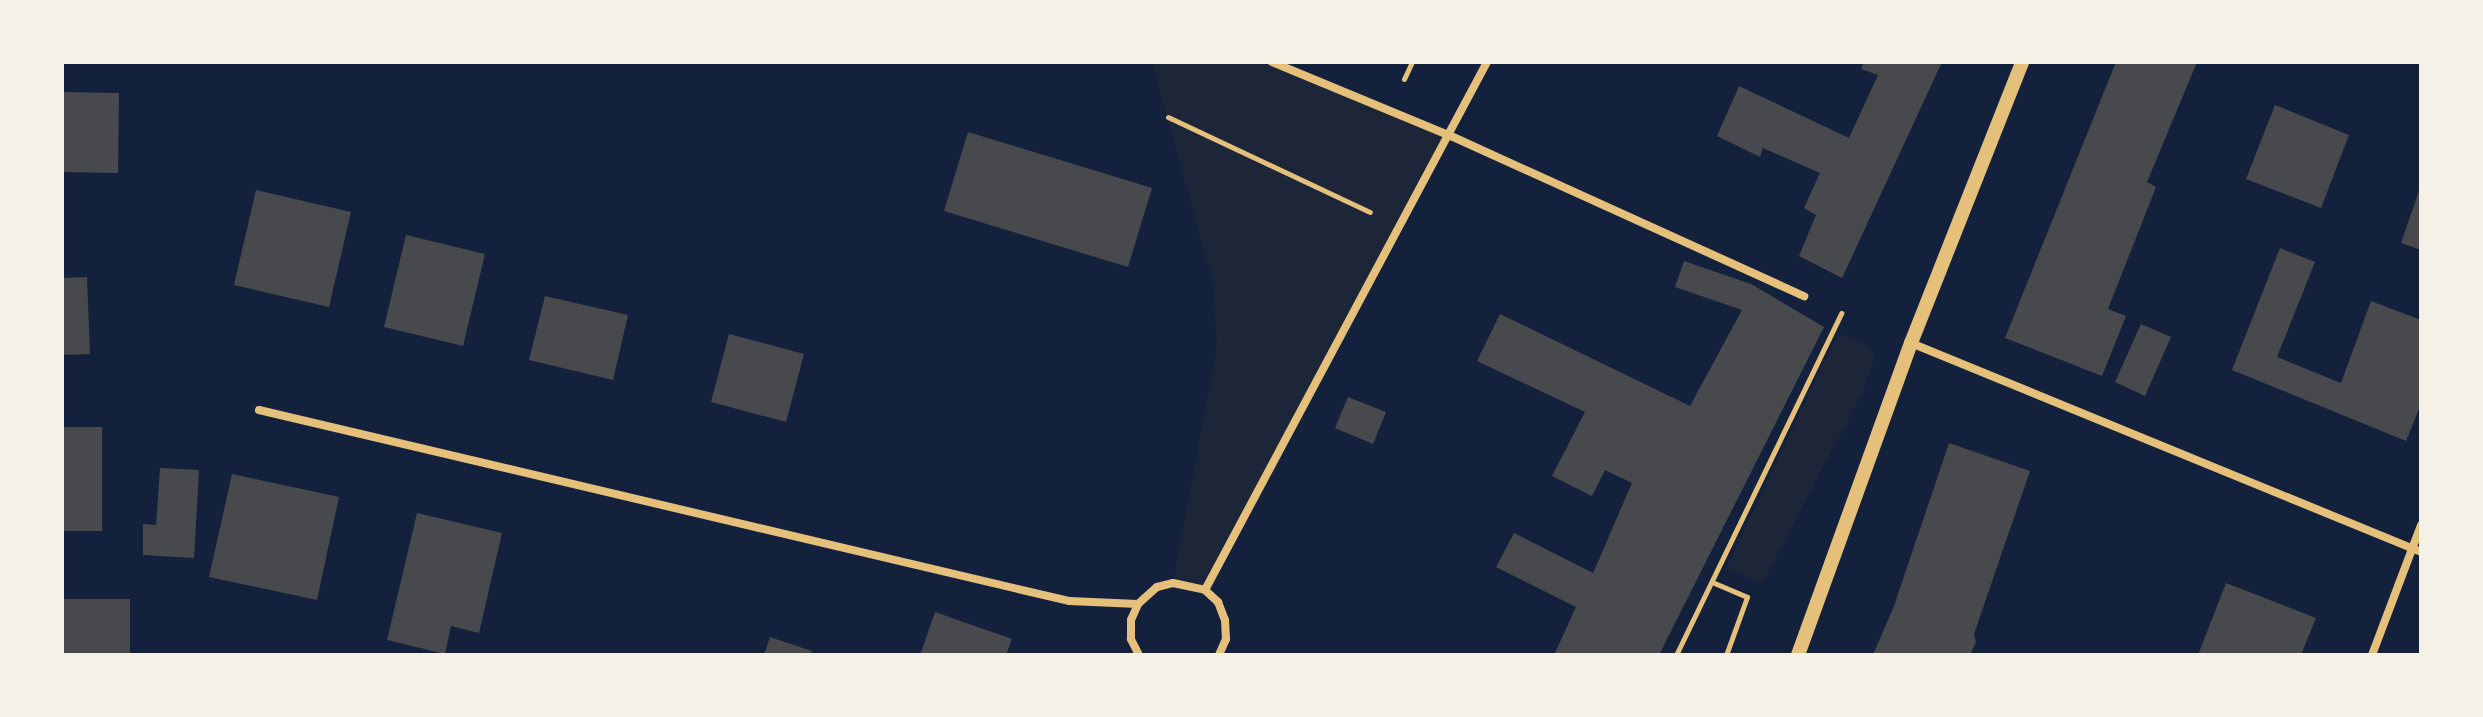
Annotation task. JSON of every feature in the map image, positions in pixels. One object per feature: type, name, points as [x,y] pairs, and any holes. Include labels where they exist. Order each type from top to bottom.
[{"type":"street","points":[[1272,62],[1451,136],[1804,296]]},
{"type":"street","points":[[1205,590],[1451,136],[1487,62]]},
{"type":"street","points":[[1798,655],[1911,343],[2022,62]]},
{"type":"street","points":[[1911,343],[2416,551]]},
{"type":"street","points":[[259,410],[1069,601],[1138,604]]},
{"type":"street","points":[[2372,655],[2416,551],[2421,525]]},
{"type":"street","points":[[1139,655],[1131,639],[1131,620],[1138,604],[1157,587],[1173,583],[1205,590],[1218,602],[1225,620],[1224,654]]},
{"type":"path","points":[[1168,117],[1402,227]]},
{"type":"path","points":[[1676,655],[1841,313]]},
{"type":"path","points":[[1712,582],[1747,597],[1726,655]]},
{"type":"shaded area","points":[[1152,62],[1272,62],[1451,136],[1205,590],[1173,583],[1217,346],[1213,283]]},
{"type":"shaded area","points":[[1838,333],[1867,344],[1875,358],[1863,391],[1762,584],[1726,568]]},
{"type":"building","points":[[1864,62],[1942,62],[1842,278],[1799,256],[1816,215],[1804,208],[1820,173],[1763,148],[1760,157],[1717,136],[1739,86],[1849,138],[1878,75],[1861,69]]},
{"type":"building","points":[[2116,62],[2197,62],[2147,182],[2156,187],[2108,309],[2126,316],[2102,376],[2005,338]]},
{"type":"building","points":[[62,92],[119,93],[118,173],[62,172]]},
{"type":"building","points":[[2275,105],[2349,135],[2321,208],[2246,179]]},
{"type":"building","points":[[968,132],[1152,188],[1128,267],[944,211]]},
{"type":"building","points":[[2421,185],[2421,250],[2401,243]]},
{"type":"building","points":[[256,190],[351,212],[329,307],[234,285]]},
{"type":"building","points":[[406,235],[485,254],[463,346],[384,327]]},
{"type":"building","points":[[2280,248],[2315,262],[2277,357],[2341,383],[2371,301],[2421,320],[2421,404],[2406,441],[2232,370]]},
{"type":"building","points":[[1684,261],[1751,284],[1824,327],[1659,655],[1554,655],[1576,607],[1496,567],[1514,533],[1593,573],[1632,483],[1605,470],[1592,496],[1552,476],[1585,412],[1477,361],[1500,314],[1690,406],[1742,310],[1675,287]]},
{"type":"building","points":[[87,277],[90,354],[62,355],[62,278]]},
{"type":"building","points":[[545,296],[628,315],[613,380],[529,360]]},
{"type":"building","points":[[2141,324],[2171,337],[2145,396],[2115,382]]},
{"type":"building","points":[[729,334],[804,354],[786,422],[711,402]]},
{"type":"building","points":[[1348,397],[1386,412],[1373,444],[1335,428]]},
{"type":"building","points":[[62,427],[102,427],[102,531],[62,531]]},
{"type":"building","points":[[1949,443],[2030,471],[1974,634],[1976,642],[1970,655],[1873,655],[1894,606]]},
{"type":"building","points":[[160,468],[199,470],[194,558],[143,555],[143,524],[156,525]]},
{"type":"building","points":[[232,474],[339,497],[317,600],[209,577]]},
{"type":"building","points":[[417,513],[502,533],[479,633],[451,626],[445,654],[387,640]]},
{"type":"building","points":[[2226,583],[2316,618],[2301,655],[2198,655]]},
{"type":"building","points":[[62,599],[130,599],[130,655],[62,655]]},
{"type":"building","points":[[935,612],[1012,639],[1006,655],[920,655]]},
{"type":"building","points":[[770,637],[812,651],[810,655],[764,655]]}]
